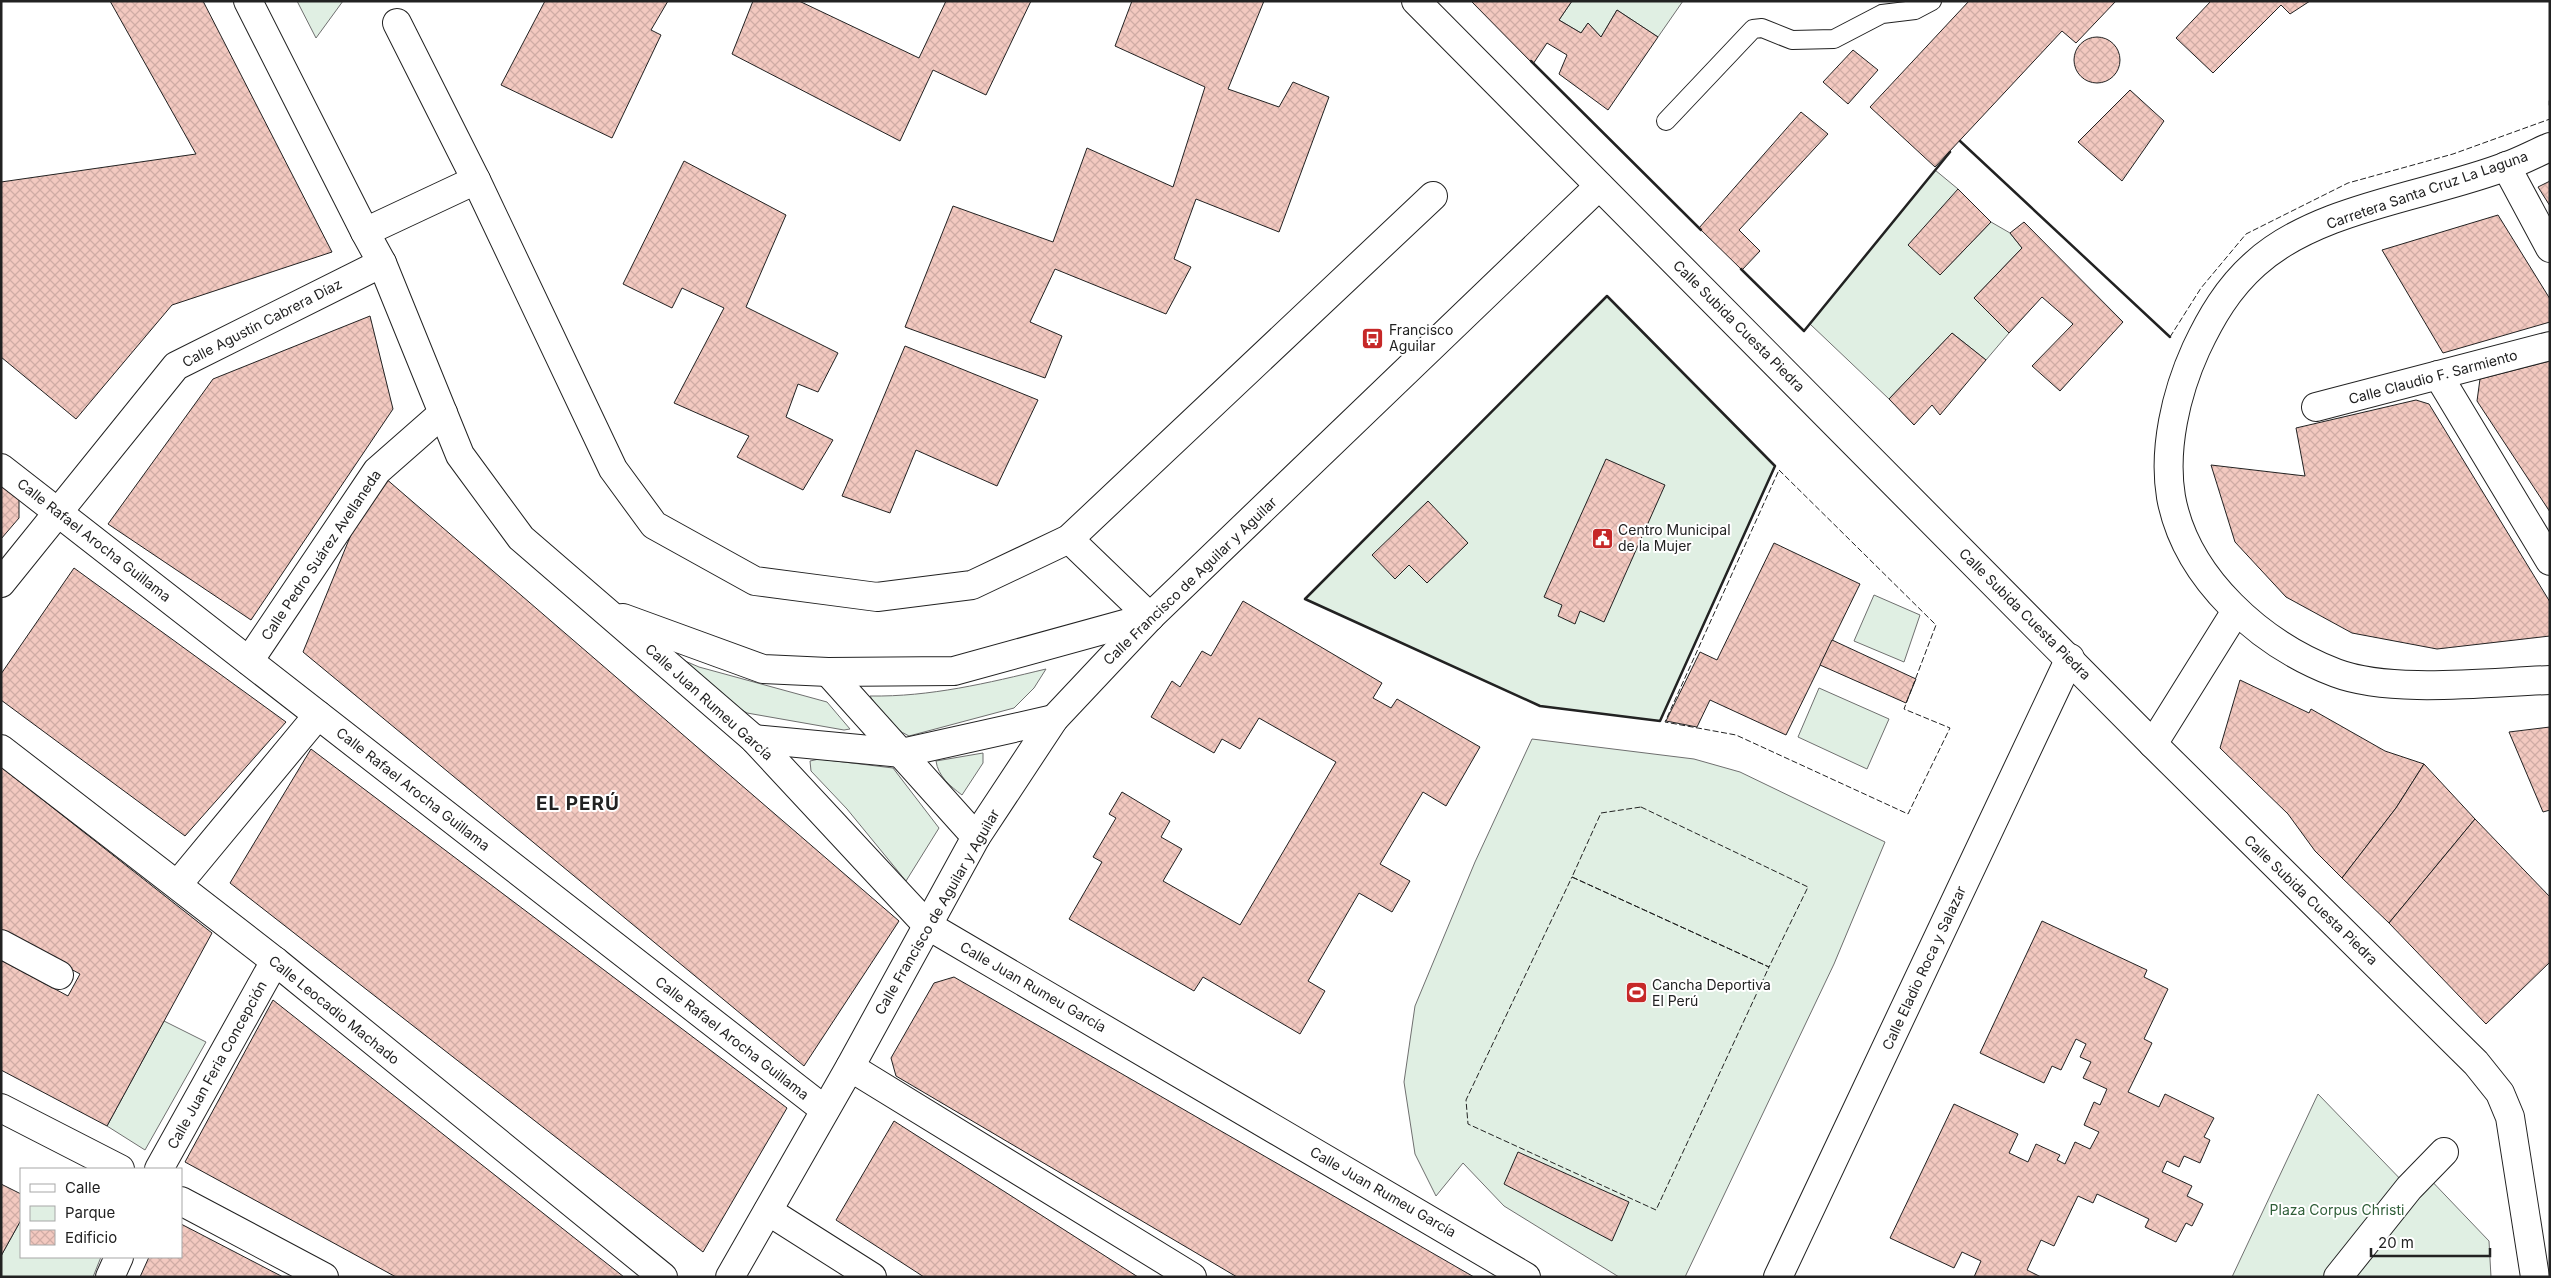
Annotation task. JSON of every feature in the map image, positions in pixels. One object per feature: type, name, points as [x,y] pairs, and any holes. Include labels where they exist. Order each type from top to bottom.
[{"type":"street","name":"Calle Juan Rumeu García","points":[[248,1],[364,232],[382,263],[460,455],[521,538],[754,739],[928,925],[1526,1277]]},
{"type":"street","name":"Calle Subida Cuesta Piedra","points":[[1416,1],[2070,658],[2153,744],[2469,1056],[2500,1093],[2510,1116],[2535,1277]]},
{"type":"street","points":[[397,23],[476,180],[613,469],[654,525],[755,581],[877,597],[972,585],[1069,539],[1433,196]]},
{"type":"street","name":"Carretera Santa Cruz La Laguna","points":[[2550,147],[2506,166],[2353,212],[2295,236],[2256,262],[2226,293],[2209,323],[2188,368],[2176,411],[2169,453],[2171,497],[2192,554],[2236,611],[2306,660],[2339,674],[2378,683],[2420,684],[2550,680]]},
{"type":"street","points":[[2506,166],[2550,248]]},
{"type":"street","points":[[364,232],[476,180]]},
{"type":"street","name":"Calle Francisco de Aguilar y Aguilar","points":[[730,1277],[850,1066],[976,837],[1054,719],[1150,617],[1599,186]]},
{"type":"street","name":"Calle Agustín Cabrera Díaz","points":[[1,583],[176,366],[382,263]]},
{"type":"street","name":"Calle Claudio F. Sarmiento","points":[[2316,407],[2550,346]]},
{"type":"street","points":[[2438,375],[2550,561]]},
{"type":"street","name":"Calle Pedro Suárez Avellaneda","points":[[249,661],[377,471],[443,413]]},
{"type":"street","name":"Calle Rafael Arocha Guillama","points":[[1,468],[825,1110]]},
{"type":"street","points":[[1069,539],[1150,617]]},
{"type":"street","points":[[2153,744],[2236,611]]},
{"type":"street","points":[[607,612],[763,669],[828,672],[954,671],[1150,617]]},
{"type":"street","name":"Calle Eladio Roca y Salazar","points":[[1778,1277],[2070,658]]},
{"type":"street","points":[[828,672],[902,752],[976,837]]},
{"type":"street","points":[[178,884],[318,715]]},
{"type":"street","points":[[754,739],[902,752],[1054,719]]},
{"type":"street","name":"Calle Leocadio Machado","points":[[1,749],[178,884],[275,961],[662,1277]]},
{"type":"street","points":[[1,944],[59,976]]},
{"type":"street","name":"Calle Juan Feria Concepción","points":[[160,1168],[275,961]]},
{"type":"street","points":[[850,1066],[1192,1277]]},
{"type":"street","points":[[1,1108],[118,1168]]},
{"type":"street","points":[[2338,1277],[2410,1188],[2444,1152]]},
{"type":"street","points":[[182,1202],[324,1277]]},
{"type":"street","points":[[768,1211],[872,1277]]},
{"type":"street","points":[[110,1277],[119,1258]]},
{"type":"lane","points":[[1666,121],[1753,29],[1762,28],[1792,40],[1834,39],[1882,14],[1915,10],[1932,1]]},
{"type":"green space","points":[[297,1],[343,1],[316,38]]},
{"type":"green space","points":[[1572,1],[1683,1],[1658,37],[1617,10],[1601,37],[1588,23],[1581,33],[1559,20]]},
{"type":"green space","points":[[1935,170],[1958,189],[1940,275],[1991,222],[2010,233],[2022,248],[1974,298],[2009,333],[1986,360],[1952,333],[1889,399],[1810,324]]},
{"type":"green space","points":[[1607,296],[1775,466],[1660,721],[1540,706],[1305,599]]},
{"type":"green space","points":[[1874,595],[1920,615],[1904,662],[1854,641]]},
{"type":"green space","points":[[678,658],[699,667],[827,702],[850,729],[844,730],[747,713],[719,696]]},
{"type":"green space","points":[[1046,669],[1034,688],[1014,708],[909,736],[886,719],[870,696],[937,692]]},
{"type":"green space","points":[[1819,688],[1889,719],[1867,769],[1798,737]]},
{"type":"green space","points":[[1532,739],[1694,759],[1740,772],[1885,842],[1834,964],[1685,1277],[1619,1277],[1504,1206],[1463,1163],[1436,1196],[1415,1154],[1404,1082],[1415,1006],[1475,862]]},
{"type":"green space","points":[[983,753],[983,763],[962,795],[945,780],[937,766],[936,761]]},
{"type":"green space","points":[[819,759],[893,768],[939,828],[906,881],[847,809],[811,771],[810,761]]},
{"type":"green space","points":[[164,1021],[206,1042],[145,1150],[107,1126]]},
{"type":"green space","name":"Plaza Corpus Christi","points":[[2318,1094],[2409,1188],[2424,1173],[2489,1241],[2491,1277],[2232,1277]]},
{"type":"green space","points":[[20,1222],[20,1258],[101,1258],[93,1277],[1,1277],[1,1256]]},
{"type":"building","points":[[110,1],[203,1],[332,252],[172,305],[76,419],[1,357],[1,182],[196,154]]},
{"type":"building","points":[[545,1],[668,1],[651,30],[661,35],[612,138],[501,85]]},
{"type":"building","points":[[753,1],[799,1],[919,58],[946,1],[1031,1],[986,95],[933,70],[900,141],[732,54]]},
{"type":"building","points":[[1132,1],[1264,1],[1228,89],[1279,107],[1293,82],[1329,97],[1279,232],[1196,199],[1174,259],[1191,267],[1166,314],[1055,269],[1030,322],[1062,336],[1045,378],[905,327],[953,206],[1053,242],[1087,148],[1173,187],[1205,87],[1115,46]]},
{"type":"building","points":[[1471,1],[1572,1],[1559,20],[1581,33],[1588,23],[1601,37],[1617,10],[1658,37],[1608,110],[1559,74],[1567,55],[1547,43],[1533,64]]},
{"type":"building","points":[[1969,1],[2116,1],[2076,43],[2062,31],[1935,167],[1870,107]]},
{"type":"building","points":[[2211,1],[2310,1],[2290,14],[2281,5],[2213,73],[2176,38]]},
{"type":"building","points":[[2093,37],[2101,37],[2110,41],[2116,47],[2120,60],[2116,73],[2110,79],[2101,83],[2093,83],[2084,79],[2078,73],[2074,64],[2074,56],[2078,47],[2084,41]]},
{"type":"building","points":[[1853,50],[1878,70],[1848,104],[1823,82]]},
{"type":"building","points":[[2130,90],[2164,121],[2122,181],[2078,142]]},
{"type":"building","points":[[1801,112],[1828,134],[1739,230],[1760,251],[1742,270],[1699,228]]},
{"type":"building","points":[[684,161],[786,215],[746,307],[838,353],[818,392],[798,384],[786,417],[833,440],[803,490],[737,457],[749,436],[674,403],[724,308],[682,288],[672,308],[623,284]]},
{"type":"building","points":[[2550,181],[2550,206],[2538,187]]},
{"type":"building","points":[[1958,189],[1991,222],[1940,275],[1908,245]]},
{"type":"building","points":[[2498,215],[2550,299],[2550,322],[2443,353],[2382,250]]},
{"type":"building","points":[[2024,222],[2123,322],[2060,391],[2032,366],[2073,324],[2042,297],[2009,333],[1974,298],[2022,248],[2010,233]]},
{"type":"building","points":[[370,316],[393,409],[251,620],[108,524],[213,379]]},
{"type":"building","points":[[1952,333],[1986,360],[1940,415],[1932,405],[1914,425],[1889,399]]},
{"type":"building","points":[[905,346],[1038,400],[997,486],[916,450],[890,513],[842,496]]},
{"type":"building","points":[[2550,361],[2550,512],[2477,401],[2480,379]]},
{"type":"building","points":[[2416,400],[2429,404],[2550,602],[2550,636],[2437,649],[2352,633],[2286,597],[2235,542],[2211,465],[2305,476],[2296,428]]},
{"type":"building","points":[[1606,459],[1665,485],[1604,622],[1580,611],[1575,624],[1558,616],[1562,605],[1544,597]]},
{"type":"building","points":[[377,471],[899,921],[804,1066],[303,652]]},
{"type":"building","points":[[1,484],[19,498],[19,518],[1,539]]},
{"type":"building","points":[[1428,501],[1468,543],[1427,583],[1409,565],[1395,579],[1372,555]]},
{"type":"building","points":[[1774,543],[1860,584],[1786,735],[1710,700],[1697,727],[1666,721],[1700,652],[1717,660]]},
{"type":"building","points":[[74,568],[286,722],[185,836],[1,700],[1,674]]},
{"type":"building","points":[[1243,601],[1382,683],[1373,698],[1391,708],[1397,699],[1480,747],[1446,806],[1423,792],[1380,864],[1410,881],[1392,912],[1359,893],[1308,981],[1325,991],[1300,1034],[1203,977],[1194,991],[1069,919],[1102,862],[1093,857],[1116,818],[1109,814],[1122,792],[1170,821],[1161,837],[1182,849],[1163,881],[1240,925],[1336,762],[1259,718],[1240,749],[1222,739],[1214,753],[1151,717],[1172,681],[1180,687],[1202,651],[1211,656]]},
{"type":"building","points":[[1832,640],[1916,679],[1906,703],[1820,665]]},
{"type":"building","points":[[2240,680],[2309,713],[2311,709],[2385,751],[2424,764],[2396,808],[2342,878],[2315,851],[2288,814],[2220,748]]},
{"type":"building","points":[[2550,727],[2550,810],[2543,812],[2509,732]]},
{"type":"building","points":[[311,749],[787,1108],[703,1252],[230,883]]},
{"type":"building","points":[[2424,764],[2475,819],[2389,923],[2342,878],[2396,808]]},
{"type":"building","points":[[1,767],[212,933],[107,1126],[1,1070],[1,960],[68,996],[80,974],[1,931]]},
{"type":"building","points":[[2475,819],[2550,897],[2550,962],[2486,1024],[2389,923]]},
{"type":"building","points":[[2042,921],[2147,970],[2144,977],[2168,989],[2144,1039],[2152,1043],[2128,1092],[2159,1107],[2165,1094],[2214,1118],[2204,1137],[2210,1140],[2200,1163],[2184,1156],[2179,1167],[2167,1161],[2162,1172],[2192,1186],[2187,1196],[2203,1204],[2192,1226],[2186,1223],[2176,1242],[2145,1227],[2149,1219],[2097,1194],[2093,1203],[2078,1196],[2054,1246],[2041,1240],[2027,1270],[2041,1277],[1974,1277],[1981,1261],[1962,1252],[1954,1268],[1890,1238],[1954,1104],[2018,1134],[2009,1153],[2028,1162],[2036,1144],[2060,1155],[2057,1160],[2065,1164],[2075,1142],[2090,1149],[2099,1132],[2084,1125],[2094,1102],[2100,1105],[2107,1089],[2083,1078],[2091,1062],[2080,1057],[2086,1044],[2076,1039],[2061,1070],[2052,1066],[2044,1083],[1980,1053]]},
{"type":"building","points":[[954,977],[1474,1277],[1237,1277],[896,1076],[891,1058],[934,983]]},
{"type":"building","points":[[273,1000],[624,1277],[396,1277],[185,1162]]},
{"type":"building","points":[[894,1121],[1138,1277],[924,1277],[836,1220]]},
{"type":"building","points":[[1518,1152],[1629,1202],[1612,1241],[1504,1184]]},
{"type":"building","points":[[1,1184],[20,1194],[20,1222],[1,1256]]},
{"type":"building","points":[[182,1225],[283,1277],[140,1277],[149,1258],[182,1258]]},
{"type":"fence","points":[[2170,337],[2201,288],[2246,234],[2348,183],[2453,154],[2550,119]]},
{"type":"fence","points":[[1779,470],[1936,625],[1904,709],[1950,728],[1908,814],[1736,735],[1665,722],[1779,470]]},
{"type":"fence","points":[[1641,807],[1808,887],[1769,967],[1572,877],[1601,813],[1641,807]]},
{"type":"fence","points":[[1572,877],[1769,967],[1656,1210],[1468,1124],[1466,1100],[1572,877]]},
{"type":"wall","points":[[1531,61],[1701,230]]},
{"type":"wall","points":[[1960,141],[2170,337]]},
{"type":"wall","points":[[1741,269],[1804,331],[1950,152]]},
{"type":"wall","points":[[1607,296],[1775,466],[1660,721],[1540,706],[1305,599],[1607,296]]},
{"type":"place","name":"Francisco Aguilar","points":[[1373,338]]},
{"type":"place","name":"Centro Municipal de la Mujer","points":[[1602,538]]},
{"type":"place","name":"Cancha Deportiva El Perú","points":[[1636,993]]},
{"type":"district","name":"EL PERÚ","points":[[578,803]]}]
